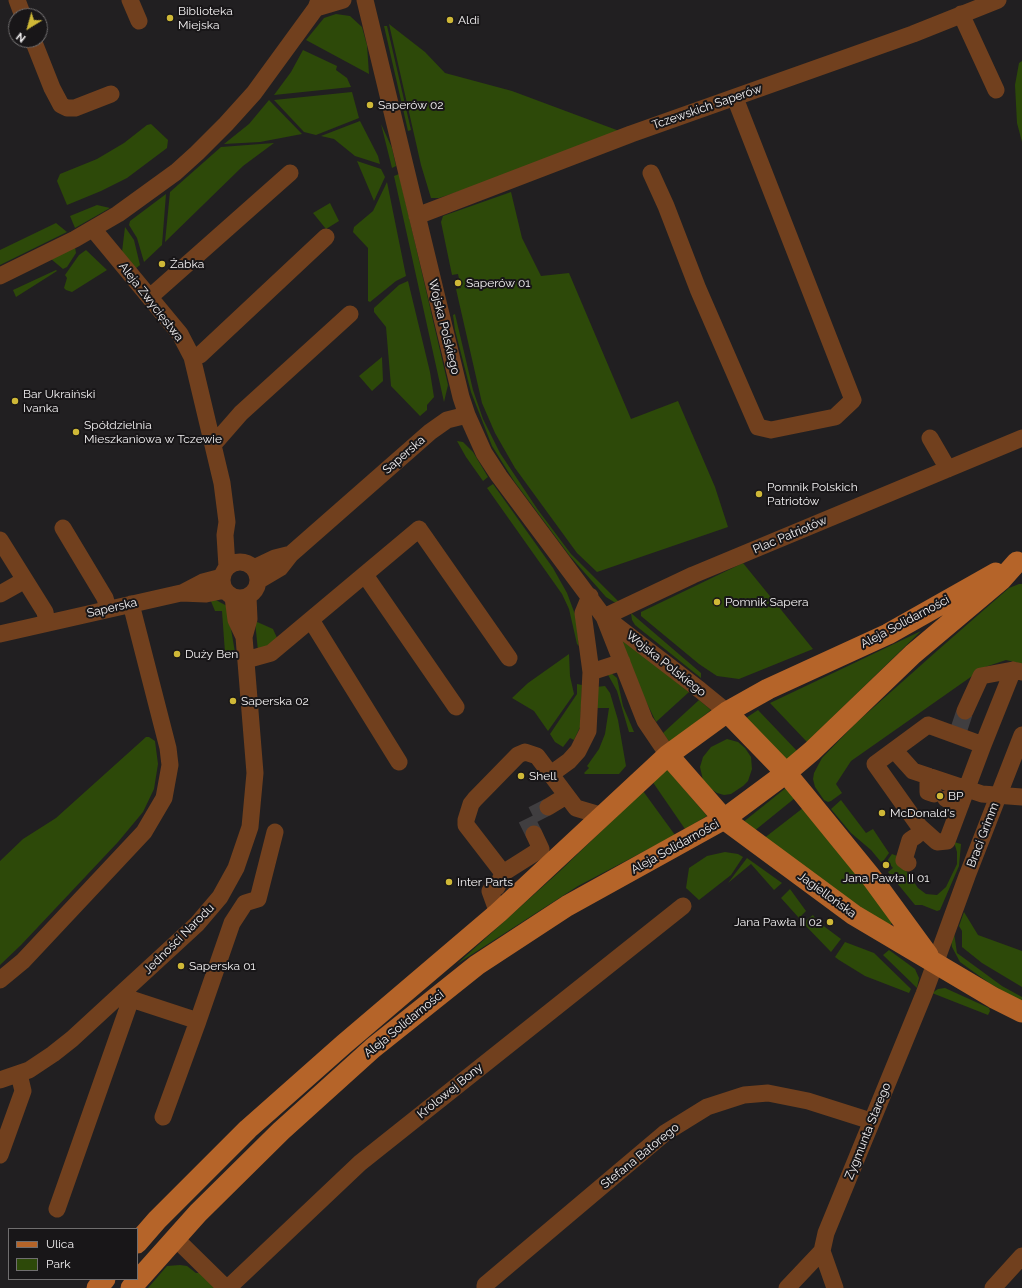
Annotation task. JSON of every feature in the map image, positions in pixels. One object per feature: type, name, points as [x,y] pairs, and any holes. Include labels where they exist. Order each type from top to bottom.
[{"type":"main road","name":"Aleja Solidarności","points":[[131,1288],[198,1213],[280,1132],[373,1048],[477,965],[568,906],[724,819],[786,773],[812,751],[914,654],[1001,580],[1020,566]]},
{"type":"main road","name":"Aleja Solidarności","points":[[138,1242],[248,1129],[344,1044],[498,913],[668,755],[727,712],[768,689],[888,634],[1020,566]]},
{"type":"main road","name":"Jagiellońska","points":[[727,712],[786,773],[870,877],[935,963]]},
{"type":"main road","name":"Jagiellońska","points":[[668,755],[724,819],[854,915],[994,998],[1022,1012]]},
{"type":"main road","points":[[98,1288],[104,1280]]},
{"type":"street","points":[[130,0],[139,21]]},
{"type":"street","points":[[0,276],[118,214],[176,172],[226,124],[267,76],[317,4],[343,0]]},
{"type":"street","name":"Wojska Polskiego","points":[[365,0],[461,397],[484,453],[532,522],[590,596],[604,617],[645,721],[668,755]]},
{"type":"street","name":"Tczewskich Saperów","points":[[417,216],[631,134],[913,34],[998,0]]},
{"type":"street","points":[[961,14],[996,90]]},
{"type":"street","points":[[36,48],[52,88],[62,105],[67,108],[75,108],[111,94]]},
{"type":"street","points":[[651,174],[666,206],[698,289],[758,427],[771,430],[836,417],[853,400],[735,98]]},
{"type":"street","points":[[150,297],[290,173]]},
{"type":"street","name":"Aleja Zwycięstwa","points":[[93,228],[180,334],[192,357],[222,483],[227,522],[233,532],[238,580]]},
{"type":"street","points":[[192,357],[200,355],[326,237]]},
{"type":"street","points":[[213,444],[241,413],[350,314]]},
{"type":"street","name":"Saperska","points":[[0,634],[181,593],[206,594],[238,580],[275,558],[292,554],[430,432],[447,420],[468,414]]},
{"type":"street","points":[[930,438],[948,469]]},
{"type":"street","name":"Plac Patriotów","points":[[604,617],[693,575],[1022,438]]},
{"type":"street","points":[[63,528],[105,598],[108,609]]},
{"type":"street","points":[[246,660],[271,653],[419,529],[509,658]]},
{"type":"street","points":[[0,540],[45,612],[47,623]]},
{"type":"street","points":[[365,575],[456,708]]},
{"type":"street","points":[[0,594],[24,580]]},
{"type":"street","name":"Jedności Narodu","points":[[0,1080],[29,1070],[54,1054],[127,996],[208,913],[226,887],[243,852],[250,826],[255,773],[244,637],[249,619],[238,580]]},
{"type":"street","points":[[551,774],[569,761],[585,739],[589,725],[590,672],[583,613],[590,596]]},
{"type":"street","points":[[0,980],[23,961],[144,832],[164,798],[170,765],[168,748],[132,604]]},
{"type":"street","name":"Wojska Polskiego","points":[[604,617],[727,712]]},
{"type":"street","points":[[311,620],[399,762]]},
{"type":"street","points":[[590,672],[622,662]]},
{"type":"street","points":[[965,711],[981,676],[1018,671]]},
{"type":"street","points":[[983,745],[958,733],[928,726],[875,764],[919,826],[938,842],[947,841],[952,796],[983,745],[1018,671]]},
{"type":"street","name":"Braci Grimm","points":[[935,963],[1022,735]]},
{"type":"street","points":[[895,751],[913,771],[928,776],[952,796]]},
{"type":"street","points":[[503,873],[466,825],[471,804],[522,752],[529,752],[537,756],[571,802],[603,816]]},
{"type":"street","points":[[928,776],[928,792],[952,796],[982,794],[999,795]]},
{"type":"street","name":"Braci Grimm","points":[[999,795],[1022,797]]},
{"type":"street","points":[[548,807],[571,802]]},
{"type":"street","points":[[498,913],[490,891],[497,887],[503,873],[541,849],[534,834]]},
{"type":"street","points":[[908,864],[904,860],[910,840],[916,836]]},
{"type":"street","points":[[163,1117],[232,923],[245,903],[258,899],[274,839]]},
{"type":"street","name":"Królowej Bony","points":[[227,1288],[360,1163],[683,906]]},
{"type":"street","name":"Zygmunta Starego","points":[[822,1251],[826,1232],[935,963]]},
{"type":"street","points":[[57,1209],[127,996],[198,1021]]},
{"type":"street","points":[[0,1155],[23,1091],[19,1074]]},
{"type":"street","name":"Stefana Batorego","points":[[484,1288],[485,1284],[665,1133],[707,1107],[744,1095],[768,1093],[808,1101],[871,1121]]},
{"type":"street","points":[[175,1238],[227,1288]]},
{"type":"street","points":[[787,1288],[822,1251],[835,1288]]},
{"type":"street","points":[[993,1288],[1022,1256]]},
{"type":"green space","points":[[336,14],[350,16],[362,27],[367,45],[369,74],[306,40],[324,18]]},
{"type":"green space","points":[[389,24],[425,52],[445,73],[512,91],[622,132],[491,181],[439,198],[431,198],[421,165]]},
{"type":"green space","points":[[384,26],[387,26],[411,130],[408,131]]},
{"type":"green space","points":[[303,50],[337,66],[336,70],[347,78],[351,87],[274,95],[291,72]]},
{"type":"green space","points":[[1022,61],[1022,142],[1017,123],[1015,85],[1019,63]]},
{"type":"green space","points":[[352,92],[359,118],[316,135],[304,132],[274,100]]},
{"type":"green space","points":[[269,100],[302,134],[260,142],[224,144],[249,124]]},
{"type":"green space","points":[[360,121],[378,156],[380,164],[355,156],[334,139],[321,136]]},
{"type":"green space","points":[[151,124],[168,140],[167,148],[127,178],[67,205],[57,181],[60,174],[97,159],[124,143],[147,125]]},
{"type":"green space","points":[[381,124],[392,148],[396,166],[392,168]]},
{"type":"green space","points":[[274,143],[243,166],[165,242],[170,192],[221,147]]},
{"type":"green space","points":[[357,161],[381,169],[385,177],[374,201]]},
{"type":"green space","points":[[399,174],[448,385],[444,402],[394,176]]},
{"type":"green space","points":[[387,182],[406,276],[396,281],[370,302],[368,301],[368,248],[353,232],[354,227],[373,211]]},
{"type":"green space","points":[[511,192],[522,238],[541,276],[569,273],[631,419],[678,401],[715,487],[728,527],[597,572],[577,553],[515,468],[495,433],[482,403],[456,289],[461,288],[458,274],[452,275],[441,222],[443,216]]},
{"type":"green space","points":[[166,194],[162,245],[144,262],[137,238],[129,225],[130,221]]},
{"type":"green space","points":[[330,203],[339,221],[326,229],[313,213]]},
{"type":"green space","points":[[97,205],[110,208],[75,228],[70,216]]},
{"type":"green space","points":[[56,223],[67,232],[0,265],[0,250]]},
{"type":"green space","points":[[125,227],[134,240],[140,265],[135,269],[122,252]]},
{"type":"green space","points":[[75,247],[76,253],[67,267],[63,269],[51,259]]},
{"type":"green space","points":[[86,250],[107,270],[72,292],[66,290],[64,288],[67,278],[65,275],[79,255]]},
{"type":"green space","points":[[56,270],[57,271],[16,297],[13,290]]},
{"type":"green space","points":[[408,281],[430,372],[434,397],[427,405],[427,410],[420,416],[391,386],[386,327],[374,312],[374,308],[399,285]]},
{"type":"green space","points":[[455,314],[473,390],[483,419],[500,453],[538,510],[571,554],[620,603],[614,602],[606,597],[569,555],[514,481],[492,446],[471,392],[455,330],[453,315]]},
{"type":"green space","points":[[382,357],[383,381],[372,391],[359,376]]},
{"type":"green space","points":[[457,441],[463,442],[473,452],[488,477],[483,481],[466,457]]},
{"type":"green space","points":[[493,484],[553,568],[567,593],[576,617],[579,646],[577,644],[569,609],[562,594],[487,488]]},
{"type":"green space","points":[[743,563],[813,649],[739,679],[717,676],[699,664],[641,616],[641,612]]},
{"type":"green space","points":[[1022,584],[1022,664],[1006,660],[985,667],[851,761],[836,784],[842,793],[831,801],[828,802],[824,800],[815,787],[813,779],[814,773],[822,758],[856,723],[938,650],[1009,588]]},
{"type":"green space","points":[[210,599],[214,599],[227,606],[236,658],[225,653],[222,611],[215,611]]},
{"type":"green space","points":[[631,613],[701,673],[701,678],[635,625],[632,620]]},
{"type":"green space","points":[[255,621],[273,629],[278,640],[258,651]]},
{"type":"green space","points":[[921,631],[807,742],[770,703],[850,665]]},
{"type":"green space","points":[[616,633],[689,692],[656,722],[637,683]]},
{"type":"green space","points":[[569,654],[570,676],[574,694],[548,731],[534,711],[512,698],[528,683]]},
{"type":"green space","points":[[607,673],[611,673],[617,678],[623,706],[634,732],[629,732],[617,691]]},
{"type":"green space","points":[[577,684],[582,685],[580,727],[574,740],[570,738],[563,747],[555,742],[550,734],[577,694]]},
{"type":"green space","points":[[605,686],[610,693],[618,720],[626,766],[619,774],[585,774],[584,773],[589,768],[587,766],[599,749],[605,734],[609,708],[597,708],[596,687]]},
{"type":"green space","points":[[699,700],[711,710],[670,743],[663,733]]},
{"type":"green space","points":[[758,710],[798,752],[788,762],[746,718]]},
{"type":"green space","points":[[146,737],[149,737],[155,741],[158,764],[154,789],[143,812],[118,842],[21,945],[0,965],[0,861],[23,839],[56,818]]},
{"type":"green space","points":[[727,739],[738,742],[745,748],[751,757],[752,769],[748,781],[743,786],[731,794],[724,795],[711,789],[703,780],[700,767],[703,757],[711,747]]},
{"type":"green space","points":[[667,769],[707,816],[685,829],[652,781]]},
{"type":"green space","points":[[787,787],[795,798],[753,832],[742,823]]},
{"type":"green space","points":[[643,791],[675,835],[578,886],[457,964],[560,871]]},
{"type":"green space","points":[[841,800],[866,833],[873,829],[889,853],[884,860],[881,862],[871,850],[851,833],[831,809]]},
{"type":"green space","points":[[803,808],[895,919],[887,929],[763,839]]},
{"type":"green space","points":[[954,842],[961,844],[959,866],[940,910],[937,911],[922,905],[915,905],[888,872],[893,868],[887,861],[892,854],[900,857],[902,865],[918,888],[926,894],[937,895],[946,887],[957,864],[957,852]]},
{"type":"green space","points":[[725,852],[738,854],[743,857],[731,875],[699,900],[686,888],[689,868],[707,856]]},
{"type":"green space","points":[[747,858],[782,883],[774,890],[751,864],[728,883]]},
{"type":"green space","points":[[790,889],[806,911],[799,918],[781,898]]},
{"type":"green space","points":[[964,912],[978,935],[1022,951],[1022,987],[982,963],[962,947],[962,931],[959,926]]},
{"type":"green space","points":[[813,915],[817,921],[841,939],[831,952],[803,923]]},
{"type":"green space","points":[[954,933],[957,953],[1002,986],[1022,997],[1022,1002],[989,983],[960,962],[952,947],[951,941]]},
{"type":"green space","points":[[845,942],[874,953],[911,989],[909,993],[865,976],[835,957]]},
{"type":"green space","points":[[889,950],[915,969],[919,978],[917,988],[883,955]]},
{"type":"green space","points":[[945,988],[989,1008],[990,1011],[988,1015],[932,993],[938,989]]},
{"type":"green space","points":[[167,1266],[187,1266],[196,1273],[202,1273],[219,1288],[148,1288]]},
{"type":"tunnel","points":[[959,729],[965,711]]},
{"type":"tunnel","points":[[534,834],[526,818],[548,807]]},
{"type":"place","name":"Biblioteka Miejska","points":[[170,18]]},
{"type":"place","name":"Aldi","points":[[450,20]]},
{"type":"place","name":"Saperów 02","points":[[370,105]]},
{"type":"place","name":"Żabka","points":[[162,264]]},
{"type":"place","name":"Saperów 01","points":[[458,283]]},
{"type":"place","name":"Bar Ukraiński Ivanka","points":[[15,401]]},
{"type":"place","name":"Spółdzielnia Mieszkaniowa w Tczewie","points":[[76,432]]},
{"type":"place","name":"Pomnik Polskich Patriotów","points":[[759,494]]},
{"type":"place","name":"Pomnik Sapera","points":[[717,602]]},
{"type":"place","name":"Duży Ben","points":[[177,654]]},
{"type":"place","name":"Saperska 02","points":[[233,701]]},
{"type":"place","name":"Shell","points":[[521,776]]},
{"type":"place","name":"BP","points":[[940,796]]},
{"type":"place","name":"McDonald's","points":[[882,813]]},
{"type":"place","name":"Jana Pawła II 01","points":[[886,865]]},
{"type":"place","name":"Inter Parts","points":[[449,882]]},
{"type":"place","name":"Jana Pawła II 02","points":[[830,922]]},
{"type":"place","name":"Saperska 01","points":[[181,966]]}]
